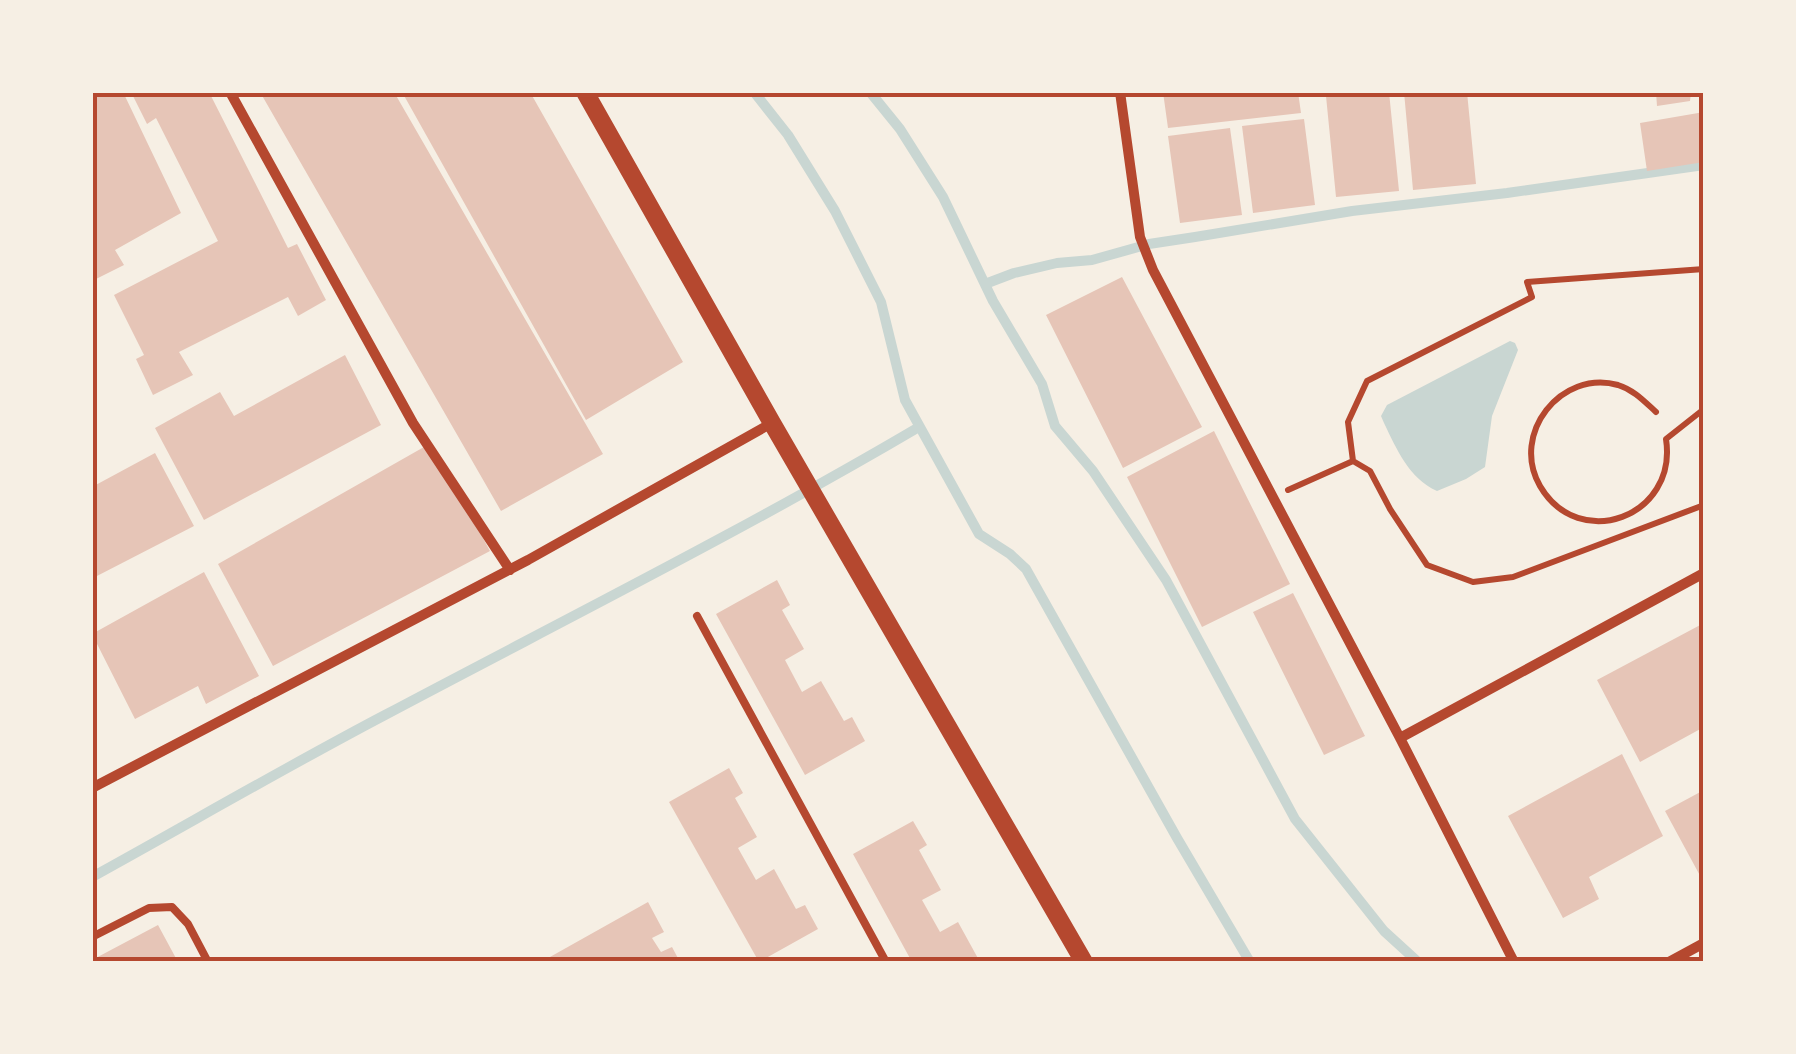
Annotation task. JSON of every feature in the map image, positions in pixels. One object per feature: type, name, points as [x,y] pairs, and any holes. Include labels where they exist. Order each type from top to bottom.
[{"type":"street","points":[[230,92],[413,424],[510,570]]},
{"type":"street","points":[[585,92],[1084,962]]},
{"type":"street","points":[[1120,92],[1140,237],[1153,270],[1514,962]]},
{"type":"street","points":[[92,788],[510,570],[772,423]]},
{"type":"street","points":[[1400,738],[1704,573]]},
{"type":"street","points":[[1669,962],[1704,943]]},
{"type":"lane","points":[[698,616],[886,962]]},
{"type":"lane","points":[[92,938],[149,908],[172,907],[188,924],[208,962]]},
{"type":"path","points":[[1704,268],[1527,282],[1532,297],[1367,382],[1348,422],[1353,460],[1370,471],[1390,509],[1428,564],[1473,582],[1513,577],[1704,505]]},
{"type":"path","points":[[1656,412],[1640,396],[1619,385],[1596,383],[1574,388],[1554,400],[1540,418],[1532,440],[1532,463],[1539,485],[1553,503],[1572,515],[1594,521],[1616,519],[1636,511],[1653,495],[1664,476],[1666,439],[1704,409]]},
{"type":"path","points":[[1272,496],[1353,460]]},
{"type":"shaded area","points":[[1510,341],[1518,350],[1492,416],[1485,467],[1437,491],[1419,479],[1405,462],[1381,416],[1387,405]]},
{"type":"building","points":[[101,92],[123,92],[181,213],[115,250],[124,265],[92,281],[92,97]]},
{"type":"building","points":[[131,92],[209,92],[288,248],[297,244],[326,300],[298,316],[288,297],[179,352],[193,375],[153,395],[136,359],[144,355],[114,295],[218,241],[156,118],[147,124]]},
{"type":"building","points":[[260,92],[394,92],[603,454],[501,511]]},
{"type":"building","points":[[402,92],[530,92],[683,362],[586,420]]},
{"type":"building","points":[[1163,92],[1298,92],[1301,113],[1168,128]]},
{"type":"building","points":[[1389,92],[1399,191],[1336,197],[1326,96]]},
{"type":"building","points":[[1404,92],[1467,92],[1476,184],[1413,190]]},
{"type":"building","points":[[1656,92],[1691,92],[1690,101],[1657,106]]},
{"type":"building","points":[[1704,112],[1704,162],[1647,171],[1640,123]]},
{"type":"building","points":[[1304,119],[1315,205],[1253,213],[1242,126]]},
{"type":"building","points":[[1230,128],[1242,215],[1180,223],[1168,136]]},
{"type":"building","points":[[1122,277],[1202,427],[1123,468],[1046,315]]},
{"type":"building","points":[[345,355],[381,425],[204,520],[155,428],[220,392],[234,416]]},
{"type":"building","points":[[1214,431],[1290,584],[1202,627],[1127,477]]},
{"type":"building","points":[[431,443],[490,551],[273,666],[218,564]]},
{"type":"building","points":[[155,453],[194,526],[95,577],[92,487]]},
{"type":"building","points":[[204,572],[259,676],[206,704],[198,686],[135,719],[92,634]]},
{"type":"building","points":[[777,580],[790,605],[782,610],[804,649],[785,660],[802,692],[821,681],[844,721],[852,717],[865,741],[805,775],[716,614]]},
{"type":"building","points":[[1293,593],[1365,736],[1324,755],[1253,612]]},
{"type":"building","points":[[1704,623],[1704,727],[1640,762],[1597,680]]},
{"type":"building","points":[[1622,754],[1663,836],[1589,877],[1599,899],[1563,918],[1508,816]]},
{"type":"building","points":[[729,768],[743,793],[735,798],[757,837],[738,848],[756,880],[774,869],[796,909],[805,905],[818,929],[759,962],[669,802]]},
{"type":"building","points":[[1704,790],[1704,883],[1665,811]]},
{"type":"building","points":[[913,821],[927,845],[919,850],[941,890],[922,900],[940,932],[958,922],[980,962],[912,962],[853,854]]},
{"type":"building","points":[[648,902],[664,932],[652,938],[661,952],[672,947],[680,962],[541,962]]},
{"type":"building","points":[[158,925],[178,962],[92,962],[92,960]]},
{"type":"waterway","points":[[754,92],[788,135],[835,211],[881,302],[905,400],[979,534],[1026,569],[1250,962]]},
{"type":"waterway","points":[[870,92],[900,129],[943,197],[993,301],[1042,384],[1055,426],[1093,471],[1166,580],[1295,819],[1384,931],[1418,962]]},
{"type":"waterway","points":[[985,284],[1014,273],[1092,260],[1149,244],[1352,211],[1704,165]]},
{"type":"waterway","points":[[92,877],[919,427]]}]
